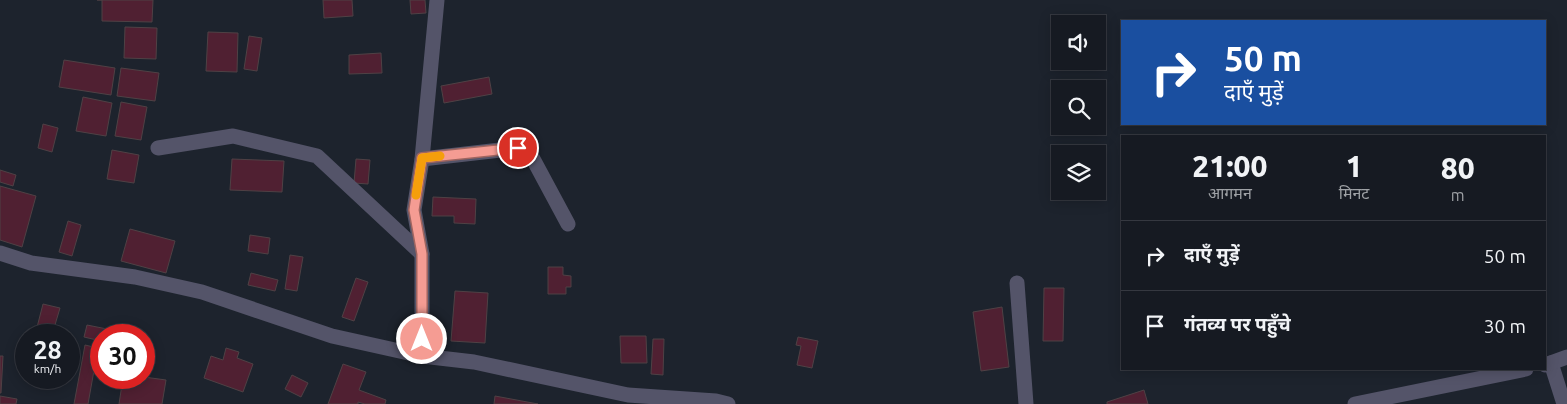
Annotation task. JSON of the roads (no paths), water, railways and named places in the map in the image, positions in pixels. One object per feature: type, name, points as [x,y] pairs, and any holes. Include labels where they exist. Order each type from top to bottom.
[{"type":"street","points":[[422,356],[422,254],[414,210],[422,158],[437,0]]},
{"type":"street","points":[[158,148],[233,136],[317,156],[422,254]]},
{"type":"street","points":[[422,158],[518,148],[525,150],[532,157],[568,224]]},
{"type":"street","points":[[0,253],[31,263],[135,277],[202,292],[332,336],[422,356],[474,362],[628,395],[716,401],[728,404]]},
{"type":"street","points":[[1017,283],[1026,404]]},
{"type":"street","points":[[1564,404],[1548,364],[1567,357]]},
{"type":"street","points":[[1356,404],[1521,370]]}]
